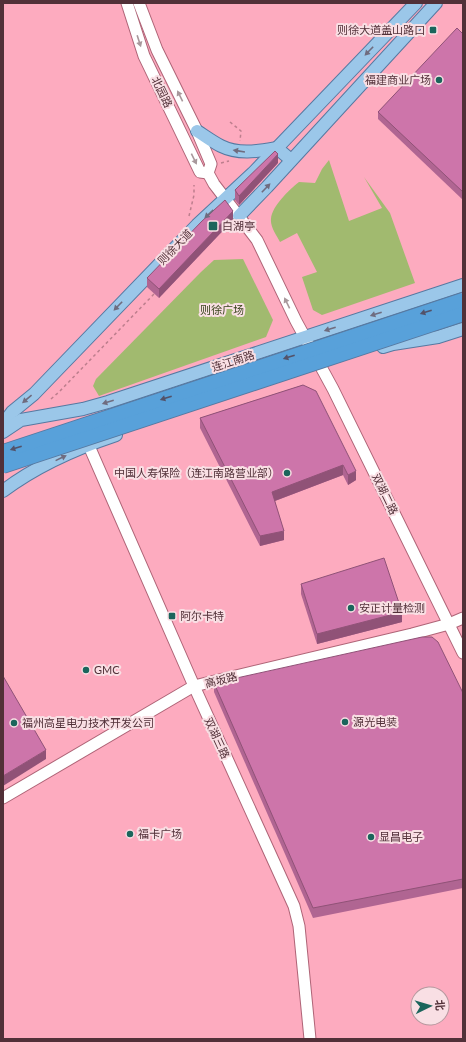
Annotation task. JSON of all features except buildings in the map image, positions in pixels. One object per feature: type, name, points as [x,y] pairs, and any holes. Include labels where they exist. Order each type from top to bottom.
[{"type":"highway","points":[[3,452],[463,300]]},
{"type":"highway","points":[[3,466],[463,314]]},
{"type":"main road","name":"则徐大道","points":[[3,424],[12,412],[34,394],[196,225],[278,148],[416,3]]},
{"type":"main road","points":[[239,216],[436,3]]},
{"type":"main road","points":[[197,131],[222,146],[238,151],[255,151],[278,148],[291,160]]},
{"type":"main road","name":"连江南路","points":[[3,432],[21,420],[83,409],[108,402],[463,285]]},
{"type":"main road","points":[[3,491],[40,468],[112,437],[393,344],[438,337],[463,329]]},
{"type":"street","name":"北园路","points":[[127,3],[144,56],[200,172],[208,173]]},
{"type":"street","name":"北园路","points":[[139,3],[157,50],[197,131],[211,164],[208,173],[214,184],[257,240],[305,337]]},
{"type":"street","points":[[184,138],[197,131]]},
{"type":"street","name":"双湖二路","points":[[305,337],[337,397],[463,653]]},
{"type":"street","name":"双湖三路","points":[[89,446],[194,686],[294,906],[299,926],[310,1039]]},
{"type":"street","name":"高坂路","points":[[3,798],[194,686],[449,624],[463,618]]},
{"type":"path","points":[[230,122],[241,131],[240,141]]},
{"type":"path","points":[[189,216],[194,195],[194,185]]},
{"type":"path","points":[[51,399],[60,392],[158,290]]},
{"type":"green space","points":[[329,160],[349,221],[382,208],[364,177],[390,213],[415,283],[322,315],[313,310],[302,277],[317,272],[297,233],[280,242],[273,228],[271,219],[274,209],[286,194],[299,182],[315,183],[322,169]]},
{"type":"green space","name":"则徐广场","points":[[243,259],[273,320],[266,337],[99,396],[93,386],[96,379],[201,272],[214,260]]},
{"type":"place","name":"则徐大道盖山路口","points":[[433,30]]},
{"type":"place","name":"福建商业广场","points":[[439,80]]},
{"type":"place","name":"白湖亭","points":[[213,226]]},
{"type":"place","name":"中国人寿保险（连江南路营业部）","points":[[287,473]]},
{"type":"place","name":"安正计量检测","points":[[351,608]]},
{"type":"place","name":"阿尔卡特","points":[[172,616]]},
{"type":"place","name":"GMC","points":[[86,670]]},
{"type":"place","name":"源光电装","points":[[345,722]]},
{"type":"place","name":"福州高星电力技术开发公司","points":[[14,723]]},
{"type":"place","name":"福卡广场","points":[[130,834]]},
{"type":"place","name":"显昌电子","points":[[371,837]]}]
